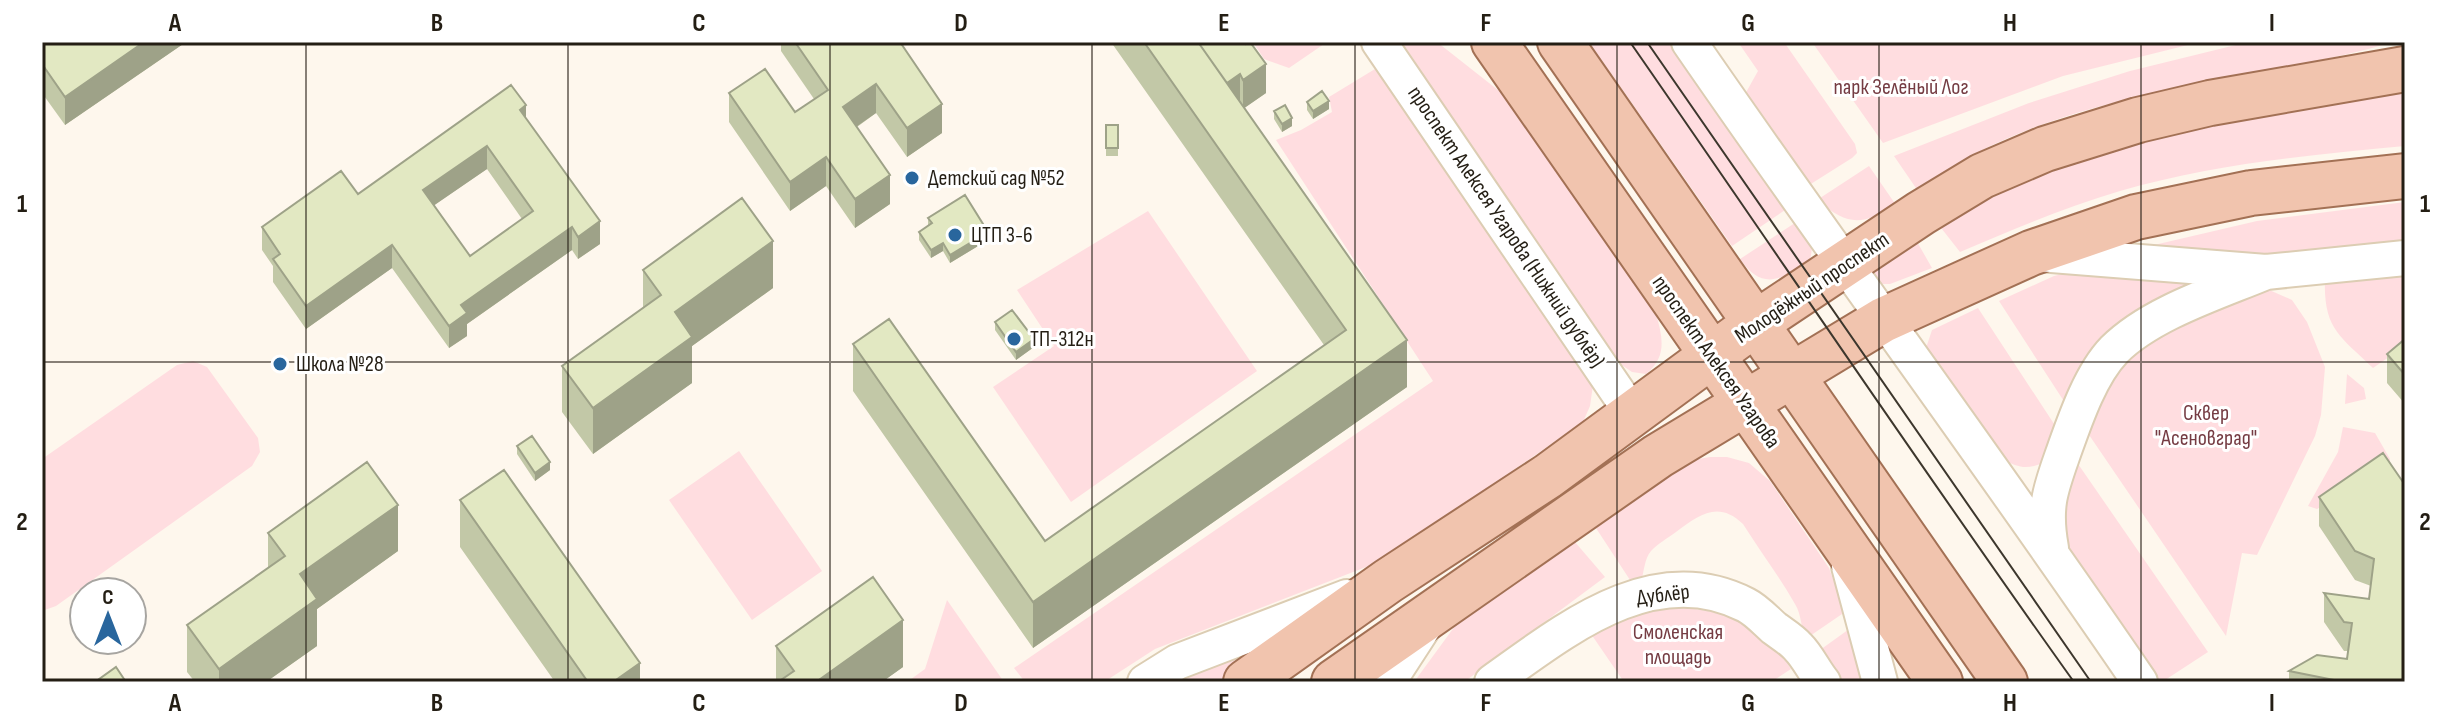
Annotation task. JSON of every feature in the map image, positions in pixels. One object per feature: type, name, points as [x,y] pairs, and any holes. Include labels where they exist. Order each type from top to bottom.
[{"type":"main road","name":"проспект Алексея Угарова","points":[[1494,42],[1940,682]]},
{"type":"main road","points":[[1560,42],[2005,682]]},
{"type":"main road","name":"Молодёжный проспект","points":[[1246,682],[1388,581],[1548,476],[1756,323],[1982,176],[2045,149],[2138,120],[2405,69]]},
{"type":"main road","points":[[1334,682],[1658,456],[1883,320],[2031,253],[2136,217],[2251,193],[2405,176]]},
{"type":"main road","points":[[1632,413],[1658,456]]},
{"type":"street","name":"проспект Алексея Угарова (Нижний дублёр)","points":[[1379,42],[1632,413]]},
{"type":"street","points":[[1689,42],[2140,682]]},
{"type":"street","points":[[2031,253],[2266,272],[2405,258]]},
{"type":"street","points":[[2052,553],[2047,526],[2047,499],[2080,404],[2113,352],[2134,334],[2164,317],[2266,272]]},
{"type":"street","points":[[1841,539],[1880,682]]},
{"type":"street","points":[[1145,682],[1177,662],[1388,581]]},
{"type":"street","name":"Дублёр","points":[[1492,682],[1596,612],[1631,597],[1669,590],[1709,590],[1748,606],[1798,647],[1823,682]]},
{"type":"street","points":[[1388,682],[1432,614]]},
{"type":"green space","points":[[1253,42],[1327,42],[1289,68],[1264,59]]},
{"type":"green space","points":[[1402,42],[1437,42],[1503,94],[1656,314],[1662,347],[1653,368],[1646,374],[1632,372],[1613,359]]},
{"type":"green space","points":[[1589,42],[1674,42],[1788,208],[1732,246]]},
{"type":"green space","points":[[1738,42],[1784,42],[1855,144],[1857,153],[1806,187],[1744,96],[1758,71]]},
{"type":"green space","name":"парк Зелёный Лог","points":[[1812,42],[2200,42],[2063,76],[1883,143]]},
{"type":"green space","points":[[2248,42],[2394,42],[2075,113],[2024,131],[1975,154],[1918,191],[1894,156],[2029,103],[2130,71]]},
{"type":"green space","points":[[1375,69],[1593,385],[1590,406],[1583,422],[1384,560],[1155,649],[1104,682],[1025,682],[1014,668],[1433,381],[1276,140],[1332,112],[1329,97]]},
{"type":"green space","points":[[2405,90],[2405,146],[2262,162],[2155,182],[2079,204],[1960,252],[1938,224],[2015,182],[2125,144],[2203,126]]},
{"type":"green space","points":[[1869,166],[1896,205],[1874,216],[1856,220],[1838,215],[1817,200]]},
{"type":"green space","points":[[2405,202],[2405,241],[2251,257],[2124,252],[2257,221]]},
{"type":"green space","points":[[1148,211],[1257,371],[1071,502],[993,387],[1054,346],[1017,290]]},
{"type":"green space","points":[[1798,221],[1812,250],[1808,261],[1774,279],[1753,274],[1740,259]]},
{"type":"green space","points":[[1916,240],[1932,268],[1890,284],[1877,284],[1874,270]]},
{"type":"green space","points":[[2078,270],[2210,280],[2067,406],[1999,301],[2054,276]]},
{"type":"green space","points":[[2405,272],[2405,346],[2373,368],[2342,338],[2330,320],[2325,277]]},
{"type":"green space","name":"Сквер \"Асеновград\"","points":[[2267,289],[2292,300],[2307,322],[2325,367],[2321,415],[2315,436],[2257,555],[2242,553],[2226,636],[2085,429],[2125,361],[2168,330]]},
{"type":"green space","points":[[1978,308],[2058,430],[2045,462],[2023,467],[2002,459],[1925,351],[1932,330]]},
{"type":"green space","points":[[193,361],[207,367],[258,438],[260,452],[252,466],[98,576],[68,576],[68,597],[42,611],[42,459],[177,365]]},
{"type":"green space","points":[[2347,374],[2364,388],[2366,399],[2345,404]]},
{"type":"green space","points":[[2343,427],[2375,433],[2390,459],[2390,468],[2317,509],[2308,506],[2338,452]]},
{"type":"green space","points":[[739,451],[822,571],[752,620],[669,500]]},
{"type":"green space","points":[[1727,457],[1749,463],[1770,481],[1829,568],[1845,612],[1807,638],[1797,608],[1783,583],[1743,524],[1725,513],[1701,516],[1653,548],[1641,582],[1630,580],[1592,522],[1693,460]]},
{"type":"green space","points":[[2076,461],[2208,652],[2162,682],[2157,682],[2101,607],[2086,585],[2066,544],[2063,528],[2065,511]]},
{"type":"green space","points":[[1575,542],[1605,577],[1464,682],[1414,682],[1455,626]]},
{"type":"green space","points":[[947,600],[1004,682],[907,682],[925,669]]},
{"type":"green space","name":"Смоленская площадь","points":[[1655,606],[1696,609],[1732,618],[1764,637],[1791,669],[1771,682],[1624,682],[1589,631]]},
{"type":"green space","points":[[1306,620],[1218,682],[1163,682]]},
{"type":"green space","points":[[1852,627],[1866,682],[1843,682],[1820,650]]},
{"type":"building","points":[[42,42],[144,42],[65,97],[42,64]]},
{"type":"building","points":[[795,42],[900,42],[942,104],[907,128],[876,84],[843,107],[890,175],[855,199],[826,157],[790,182],[729,93],[765,69],[795,112],[828,90]]},
{"type":"building","points":[[1144,42],[1198,42],[1407,340],[1033,602],[853,344],[889,319],[1045,541],[1346,330]]},
{"type":"building","points":[[1198,42],[1250,42],[1266,64],[1243,80],[1240,74],[1227,83]]},
{"type":"building","points":[[511,85],[526,105],[520,110],[600,221],[578,237],[572,227],[461,305],[467,313],[449,326],[392,245],[306,306],[273,259],[280,254],[262,227],[341,171],[358,194]],"holes":[[[487,146],[533,211],[470,256],[423,190]]]},
{"type":"building","points":[[1322,91],[1329,101],[1313,111],[1307,102]]},
{"type":"building","points":[[1285,105],[1292,118],[1282,124],[1274,111]]},
{"type":"building","points":[[1106,125],[1118,125],[1118,148],[1106,148]]},
{"type":"building","name":"ЦТП 3-6","points":[[965,195],[988,232],[950,255],[943,243],[931,250],[919,232],[932,223],[928,218]]},
{"type":"building","points":[[742,198],[773,241],[675,312],[692,337],[593,408],[562,366],[661,295],[643,270]]},
{"type":"building","name":"ТП-312н","points":[[1012,310],[1034,339],[1016,352],[995,322]]},
{"type":"building","points":[[2405,339],[2405,375],[2387,354]]},
{"type":"building","points":[[532,436],[550,462],[535,473],[517,446]]},
{"type":"building","points":[[2383,453],[2405,485],[2405,668],[2402,682],[2344,682],[2289,671],[2317,655],[2347,659],[2352,623],[2344,622],[2324,593],[2369,599],[2374,559],[2355,551],[2319,497]]},
{"type":"building","points":[[367,462],[398,505],[300,574],[317,599],[219,669],[187,625],[285,556],[268,533]]},
{"type":"building","points":[[504,470],[640,663],[613,682],[588,682],[460,500]]},
{"type":"building","points":[[873,577],[903,620],[816,682],[778,682],[794,671],[776,646]]},
{"type":"building","points":[[116,667],[126,682],[95,682]]},
{"type":"tram line","points":[[1630,42],[2074,682]]},
{"type":"tram line","points":[[1647,42],[2091,682]]},
{"type":"place","name":"Детский сад №52","points":[[912,178]]},
{"type":"place","name":"ЦТП 3-6","points":[[955,235]]},
{"type":"place","name":"ТП-312н","points":[[1014,339]]},
{"type":"place","name":"Школа №28","points":[[280,364]]}]
